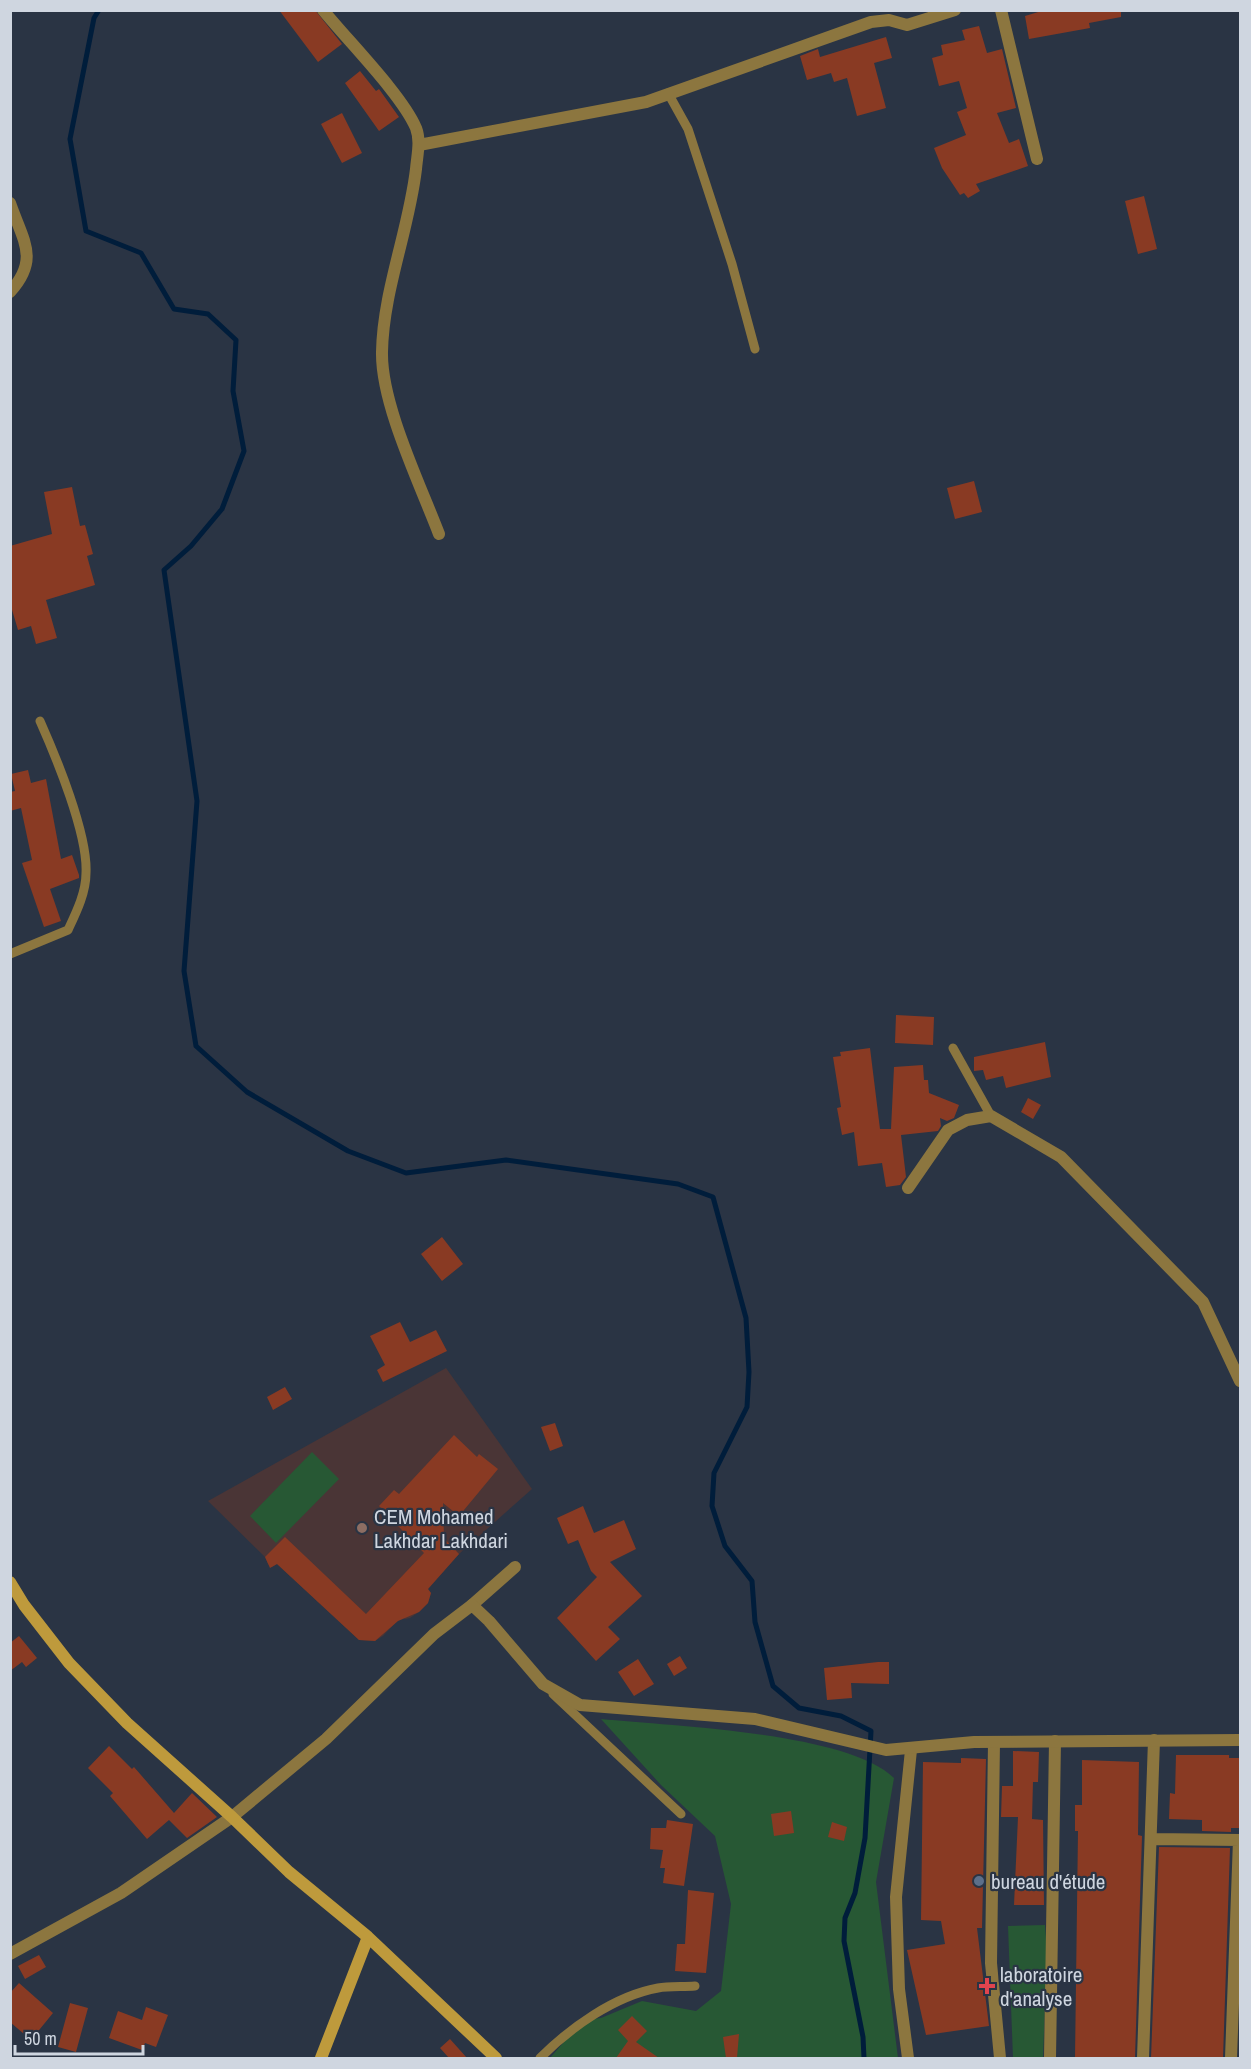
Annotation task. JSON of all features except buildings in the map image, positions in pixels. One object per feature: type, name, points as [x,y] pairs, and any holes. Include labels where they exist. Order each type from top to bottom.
[{"type":"main road","points":[[10,1582],[69,1664],[127,1723],[232,1817],[289,1872],[368,1937],[496,2058]]},
{"type":"main road","points":[[321,2058],[368,1937]]},
{"type":"street","points":[[323,10],[404,108],[416,130],[419,145],[414,188],[387,315],[382,353],[387,386],[396,420],[439,534]]},
{"type":"street","points":[[419,145],[646,102],[871,22],[889,20],[907,25],[955,10]]},
{"type":"street","points":[[1000,10],[1038,159]]},
{"type":"street","points":[[10,203],[29,258],[25,276],[10,292]]},
{"type":"street","points":[[908,1188],[948,1130],[967,1120],[991,1116],[1061,1157],[1203,1302],[1240,1382]]},
{"type":"street","points":[[10,1954],[121,1893],[232,1817],[326,1739],[434,1634],[472,1605],[515,1567]]},
{"type":"street","points":[[472,1605],[489,1621],[543,1684],[580,1705],[756,1719],[805,1729],[856,1745],[886,1750],[911,1750],[994,1742],[1240,1740]]},
{"type":"street","points":[[1143,2058],[1154,1740]]},
{"type":"street","points":[[1050,2058],[1055,1741]]},
{"type":"street","points":[[994,1742],[991,1963],[1000,2058]]},
{"type":"street","points":[[908,2058],[899,1989],[896,1897],[911,1750]]},
{"type":"street","points":[[1150,1839],[1240,1840],[1231,2058]]},
{"type":"lane","points":[[669,93],[688,129],[732,264],[754,349]]},
{"type":"lane","points":[[10,954],[68,930],[79,908],[86,872],[79,830],[64,780],[40,721]]},
{"type":"lane","points":[[953,1048],[991,1116]]},
{"type":"lane","points":[[543,1684],[681,1814]]},
{"type":"lane","points":[[540,2058],[583,2020],[626,2000],[657,1988],[695,1986]]},
{"type":"shaded area","name":"CEM Mohamed Lakhdar Lakhdari","points":[[446,1368],[532,1489],[459,1554],[428,1589],[431,1593],[428,1603],[419,1612],[410,1618],[405,1619],[402,1616],[375,1641],[359,1640],[277,1564],[272,1567],[268,1564],[265,1557],[208,1501]]},
{"type":"green space","points":[[312,1452],[339,1479],[276,1543],[250,1516]]},
{"type":"green space","points":[[601,1719],[712,1729],[799,1741],[838,1750],[871,1763],[894,1778],[876,1882],[898,2058],[550,2058],[583,2020],[601,2018],[642,2001],[696,2011],[721,1991],[731,1904],[715,1836],[661,1785]]},
{"type":"green space","points":[[1045,1925],[1047,1952],[1043,2058],[1013,2058],[1008,1926]]},
{"type":"waterway","points":[[99,10],[94,18],[70,139],[86,231],[141,253],[174,309],[208,314],[236,340],[233,391],[244,451],[222,509],[191,546],[164,570],[197,801],[184,971],[196,1046],[247,1092],[348,1151],[406,1173],[506,1160],[678,1184],[713,1197],[746,1318],[749,1372],[747,1407],[714,1473],[712,1506],[725,1546],[752,1581],[755,1622],[773,1686],[799,1708],[841,1716],[871,1731],[865,1838],[855,1893],[845,1918],[844,1941],[863,2037],[864,2058]]},
{"type":"place","name":"CEM Mohamed Lakhdar Lakhdari","points":[[362,1528]]},
{"type":"place","name":"bureau d'étude","points":[[979,1881]]},
{"type":"place","name":"laboratoire d'analyse","points":[[987,1986]]}]
